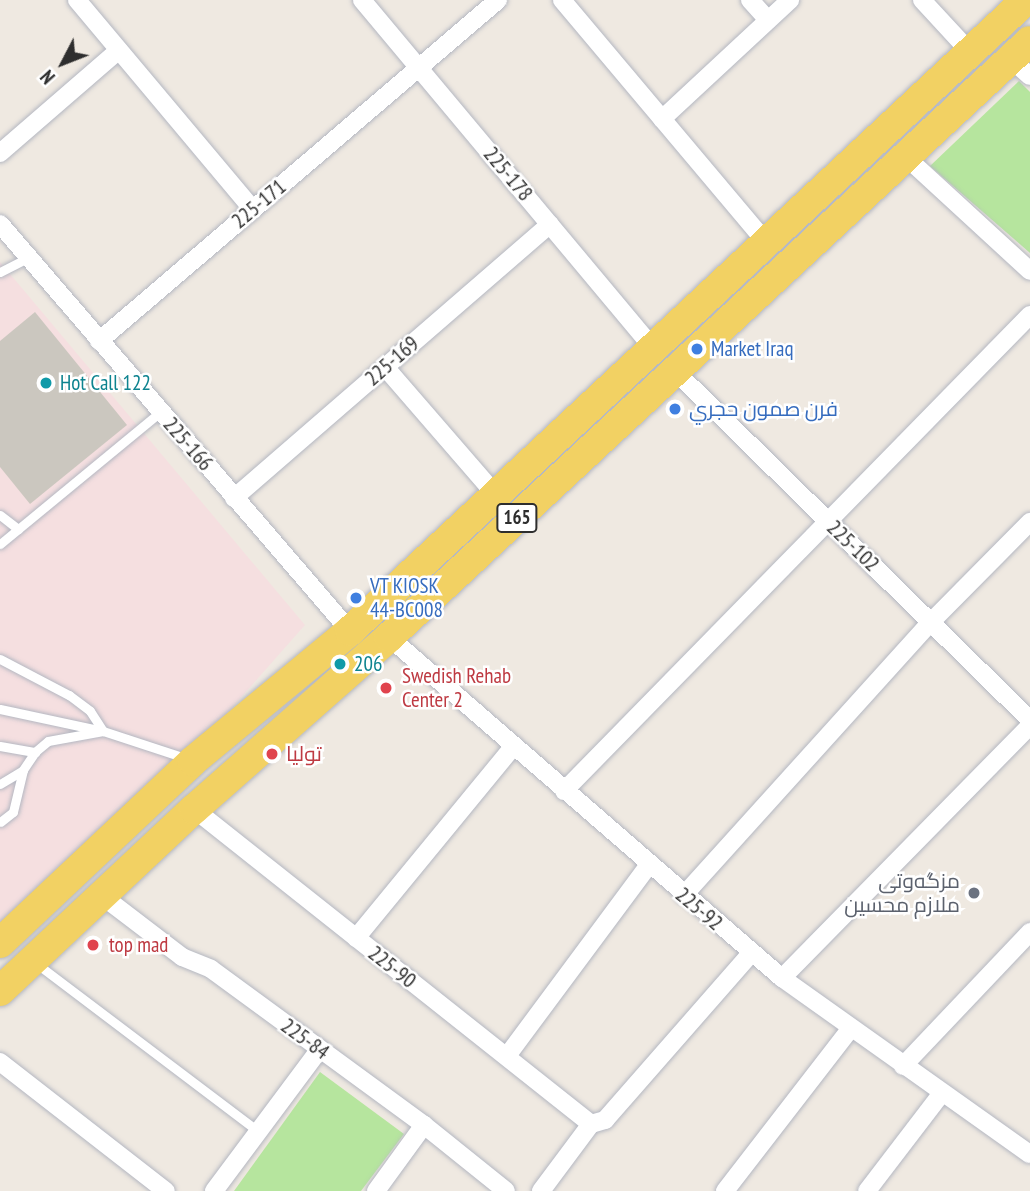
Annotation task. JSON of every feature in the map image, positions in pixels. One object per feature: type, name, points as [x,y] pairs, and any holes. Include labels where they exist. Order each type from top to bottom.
[{"type":"main road","name":"165","points":[[0,943],[193,761],[350,631],[1026,0]]},
{"type":"main road","name":"165","points":[[0,991],[194,809],[389,637],[928,136],[1024,59]]},
{"type":"main road","points":[[906,111],[928,136]]},
{"type":"street","points":[[77,0],[253,210]]},
{"type":"street","name":"225-178","points":[[362,0],[653,348]]},
{"type":"street","name":"225-171","points":[[99,341],[498,0]]},
{"type":"street","points":[[562,0],[766,242]]},
{"type":"street","points":[[750,0],[768,20]]},
{"type":"street","points":[[662,120],[790,0]]},
{"type":"street","points":[[922,0],[970,52]]},
{"type":"street","points":[[0,153],[119,50]]},
{"type":"street","points":[[905,157],[1030,271]]},
{"type":"street","name":"225-166","points":[[0,224],[350,631]]},
{"type":"street","name":"225-169","points":[[234,498],[550,224]]},
{"type":"street","points":[[564,791],[1030,315]]},
{"type":"street","points":[[385,367],[496,495]]},
{"type":"street","name":"225-102","points":[[675,371],[1030,720]]},
{"type":"street","points":[[684,895],[931,622],[1030,522]]},
{"type":"street","name":"225-92","points":[[389,637],[648,866],[751,953],[851,1028],[1030,1154]]},
{"type":"street","points":[[782,978],[1030,726]]},
{"type":"street","points":[[356,938],[513,747]]},
{"type":"street","name":"225-90","points":[[194,809],[591,1124]]},
{"type":"street","points":[[507,1056],[648,866]]},
{"type":"street","name":"225-84","points":[[101,895],[181,957],[197,960],[424,1125],[506,1191]]},
{"type":"street","points":[[904,1066],[1029,935]]},
{"type":"street","points":[[541,1191],[591,1124],[605,1120],[751,953]]},
{"type":"street","points":[[725,1191],[851,1028]]},
{"type":"street","points":[[214,1191],[319,1050]]},
{"type":"street","points":[[0,1062],[166,1191]]},
{"type":"street","points":[[877,1188],[942,1093]]},
{"type":"street","points":[[376,1191],[424,1125]]},
{"type":"lane","points":[[0,272],[29,257]]},
{"type":"lane","points":[[0,544],[160,412]]},
{"type":"lane","points":[[0,515],[18,529]]},
{"type":"lane","points":[[0,659],[69,695],[90,711],[103,731]]},
{"type":"lane","points":[[0,709],[103,731],[193,761]]},
{"type":"lane","points":[[0,822],[18,801],[23,770],[35,751],[48,741],[103,731]]},
{"type":"lane","points":[[0,746],[35,751]]},
{"type":"lane","points":[[0,783],[23,770]]},
{"type":"lane","points":[[33,961],[258,1131]]},
{"type":"shaded area","points":[[0,262],[305,625],[149,802],[0,943]]},
{"type":"green space","points":[[1019,81],[1030,92],[1030,253],[930,166]]},
{"type":"green space","points":[[320,1072],[404,1134],[361,1191],[234,1191]]},
{"type":"building","name":"Hot Call 122","points":[[35,312],[127,425],[30,504],[0,467],[0,341]]},
{"type":"place","name":"Market Iraq","points":[[697,349]]},
{"type":"place","name":"Hot Call 122","points":[[46,383]]},
{"type":"place","name":"فرن صمون حجري","points":[[675,409]]},
{"type":"place","name":"VT KIOSK 44-BC008","points":[[356,598]]},
{"type":"place","name":"206","points":[[340,664]]},
{"type":"place","name":"Swedish Rehab Center 2","points":[[386,688]]},
{"type":"place","name":"تولیا","points":[[272,754]]},
{"type":"place","name":"مزگه‌وتی ملازم محسین","points":[[974,893]]},
{"type":"place","name":"top mad","points":[[93,945]]}]
